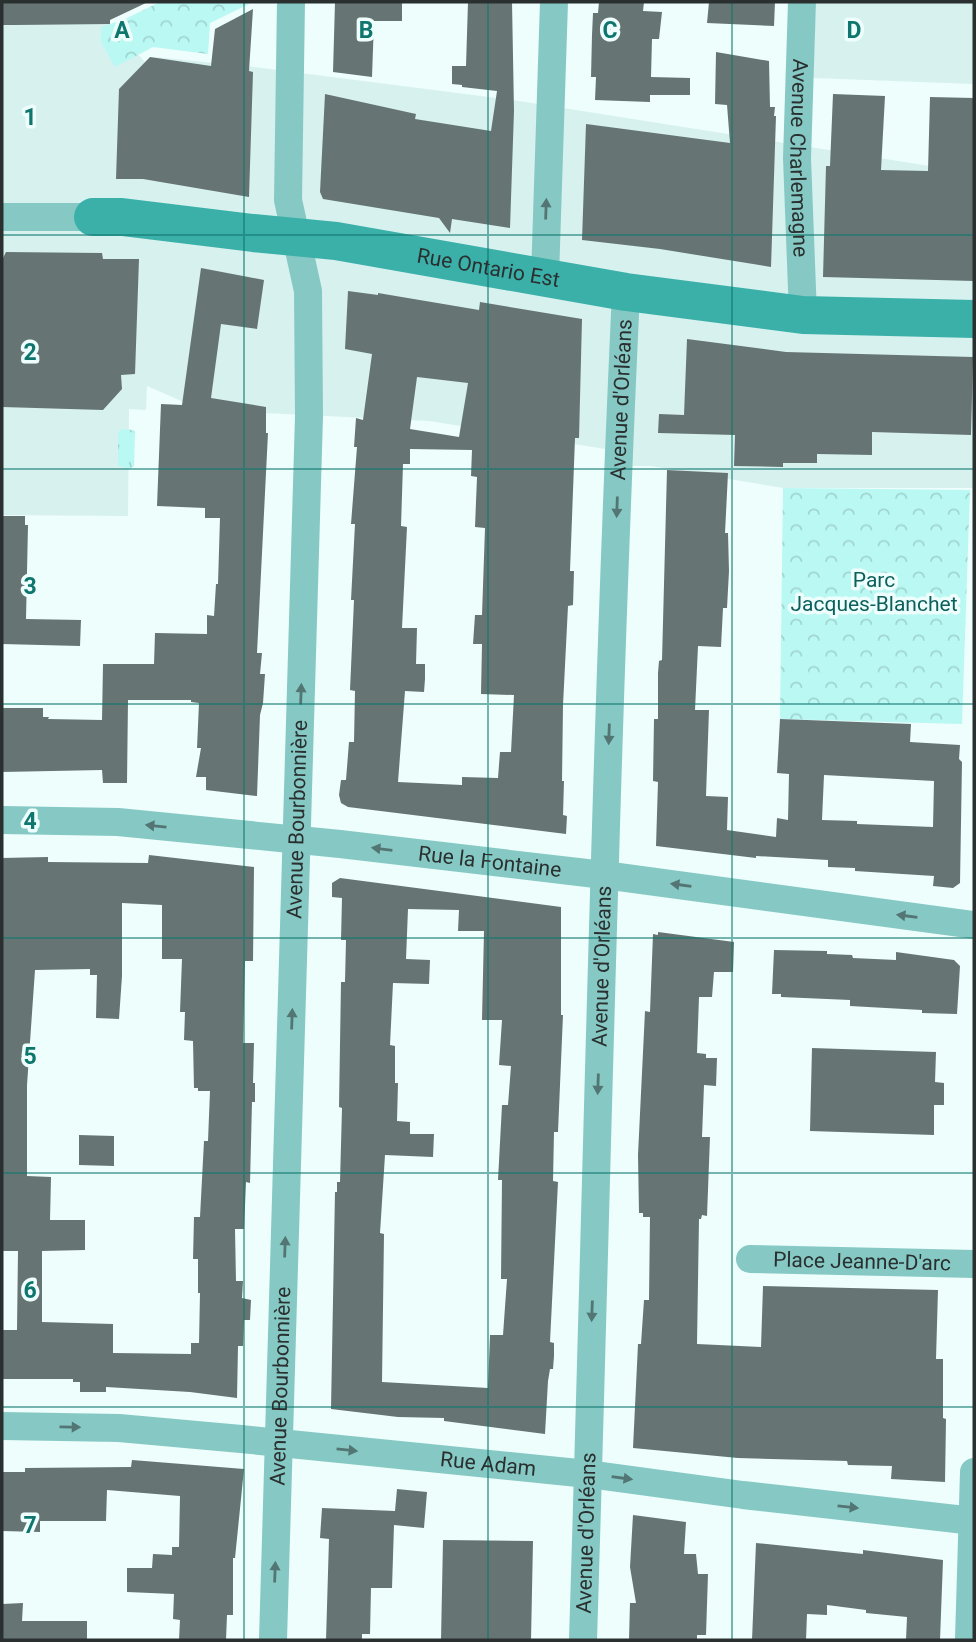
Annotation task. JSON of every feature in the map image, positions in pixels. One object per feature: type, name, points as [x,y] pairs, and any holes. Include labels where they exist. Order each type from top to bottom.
[{"type":"main road","name":"Rue Ontario Est","points":[[93,217],[122,217],[336,241],[626,292],[803,315],[974,319]]},
{"type":"street","name":"Avenue Bourbonnière","points":[[273,1640],[309,416],[308,291],[288,200],[291,2]]},
{"type":"street","points":[[545,277],[554,2]]},
{"type":"street","name":"Avenue Charlemagne","points":[[802,2],[797,158],[803,315]]},
{"type":"street","name":"Rue Ontario Est","points":[[2,217],[93,217]]},
{"type":"street","name":"Avenue d'Orléans","points":[[583,1640],[604,875],[626,292]]},
{"type":"street","name":"Rue la Fontaine","points":[[2,820],[118,822],[298,840],[604,875],[974,925]]},
{"type":"street","name":"Place Jeanne-D'arc","points":[[750,1259],[974,1264]]},
{"type":"street","name":"Rue Adam","points":[[2,1426],[119,1428],[279,1443],[588,1474],[743,1495],[974,1521]]},
{"type":"street","points":[[970,1640],[974,1472]]},
{"type":"shaded area","points":[[2,2],[110,2],[110,24],[145,62],[154,57],[254,67],[519,101],[974,173],[974,488],[783,488],[651,466],[617,466],[618,451],[429,421],[202,410],[147,386],[146,410],[129,409],[128,516],[2,515]]},
{"type":"shaded area","points":[[816,2],[974,2],[974,84],[813,78]]},
{"type":"green space","points":[[160,2],[253,2],[210,23],[208,54],[153,47],[115,67],[101,42],[101,27]]},
{"type":"green space","points":[[121,429],[135,432],[134,466],[130,469],[118,466],[118,433]]},
{"type":"green space","name":"Parc Jacques-Blanchet","points":[[783,488],[970,490],[962,724],[780,719]]},
{"type":"building","points":[[2,2],[148,2],[110,20],[110,24],[2,25]]},
{"type":"building","points":[[335,2],[402,2],[402,21],[374,21],[372,77],[333,72]]},
{"type":"building","points":[[468,2],[512,2],[514,111],[510,228],[452,219],[450,233],[439,218],[323,199],[320,192],[325,94],[416,114],[415,119],[491,131],[497,91],[452,84],[452,66],[466,66]]},
{"type":"building","points":[[599,2],[644,2],[643,11],[662,12],[659,39],[652,39],[651,77],[690,78],[690,95],[650,95],[650,102],[595,100],[596,77],[591,77],[592,35],[593,13],[598,13]]},
{"type":"building","points":[[709,2],[775,2],[774,26],[707,23]]},
{"type":"building","points":[[253,9],[249,71],[253,72],[249,197],[143,179],[116,179],[119,89],[150,57],[211,66],[215,29]]},
{"type":"building","points":[[716,52],[769,61],[770,107],[775,107],[776,116],[771,267],[660,249],[582,240],[586,124],[730,143],[727,105],[715,104]]},
{"type":"building","points":[[833,94],[885,96],[881,170],[928,171],[930,97],[974,98],[974,281],[823,277],[826,166],[830,166]]},
{"type":"building","points":[[6,252],[102,253],[103,259],[139,259],[135,374],[121,375],[122,389],[103,410],[2,407],[2,260]]},
{"type":"building","points":[[201,268],[264,280],[257,329],[221,324],[211,398],[266,407],[268,433],[257,653],[262,653],[260,674],[265,674],[260,715],[257,796],[206,790],[206,777],[196,777],[201,748],[197,748],[199,703],[191,700],[128,700],[127,783],[103,783],[102,770],[2,772],[3,708],[43,708],[43,717],[49,717],[48,719],[102,720],[103,664],[154,664],[155,633],[207,634],[207,615],[214,616],[218,584],[220,518],[205,518],[205,508],[157,506],[161,404],[182,405]]},
{"type":"building","points":[[348,291],[378,293],[479,310],[480,302],[582,319],[579,438],[575,438],[570,571],[574,571],[573,605],[568,606],[563,705],[562,781],[563,815],[567,816],[566,834],[348,807],[341,803],[339,795],[341,780],[346,780],[349,742],[354,742],[355,691],[350,690],[355,524],[351,524],[357,447],[354,447],[356,418],[363,420],[372,354],[345,349]],"holes":[[[417,377],[468,383],[459,437],[410,429]],[[410,449],[472,450],[471,476],[477,477],[475,527],[485,528],[482,615],[475,615],[473,644],[482,644],[481,694],[514,695],[511,752],[500,752],[498,778],[462,777],[462,785],[398,782],[405,691],[424,692],[425,679],[425,664],[416,664],[417,628],[402,628],[407,527],[401,526],[403,464],[410,464]]]},
{"type":"building","points":[[687,339],[786,352],[973,357],[971,435],[872,432],[872,455],[817,454],[817,463],[783,463],[783,467],[734,466],[735,435],[658,433],[659,414],[684,415]]},
{"type":"building","points":[[667,470],[728,473],[725,533],[728,533],[729,571],[721,647],[698,646],[695,710],[709,710],[706,796],[728,797],[727,830],[776,837],[777,818],[788,820],[789,774],[777,773],[780,719],[911,724],[910,742],[960,745],[960,883],[953,888],[933,886],[934,876],[828,867],[828,860],[756,858],[656,846],[658,782],[653,781],[654,719],[658,719],[658,673],[659,661],[662,660]],"holes":[[[824,775],[934,781],[933,827],[822,820]]]},
{"type":"building","points":[[2,516],[25,516],[25,525],[28,525],[26,619],[81,620],[80,646],[2,644]]},
{"type":"building","points":[[149,855],[254,867],[253,961],[245,961],[243,1043],[254,1043],[255,1102],[252,1102],[250,1183],[246,1182],[244,1229],[235,1229],[236,1281],[243,1281],[242,1298],[251,1300],[250,1320],[244,1320],[243,1346],[238,1346],[237,1398],[106,1387],[106,1392],[80,1392],[80,1382],[73,1382],[73,1379],[2,1379],[2,1330],[17,1330],[18,1251],[2,1251],[2,858],[48,857],[48,862],[148,863]],"holes":[[[122,903],[162,905],[162,959],[182,959],[180,1012],[185,1012],[184,1040],[193,1041],[194,1088],[198,1088],[198,1091],[210,1091],[200,1217],[194,1217],[193,1259],[198,1259],[200,1293],[199,1343],[191,1343],[191,1354],[113,1353],[113,1324],[42,1322],[42,1251],[85,1250],[85,1220],[50,1220],[51,1177],[27,1176],[27,1085],[35,970],[90,969],[90,975],[97,975],[96,1018],[119,1019]]]},
{"type":"building","points":[[340,878],[561,907],[563,1015],[558,1132],[554,1132],[553,1181],[558,1182],[550,1342],[554,1343],[554,1356],[548,1381],[545,1434],[444,1421],[444,1418],[398,1417],[331,1409],[335,1192],[337,1182],[340,1182],[342,1108],[339,1107],[341,982],[345,982],[346,940],[341,940],[342,898],[332,897],[332,883]],"holes":[[[408,909],[459,910],[458,931],[484,931],[482,1020],[502,1020],[499,1065],[511,1066],[508,1105],[502,1105],[498,1180],[502,1180],[501,1279],[507,1279],[503,1335],[490,1335],[488,1388],[382,1382],[384,1234],[380,1233],[385,1155],[433,1157],[434,1134],[410,1134],[410,1122],[397,1121],[395,1046],[390,1045],[393,983],[429,984],[430,960],[406,959]]]},
{"type":"building","points":[[658,932],[734,942],[733,972],[714,972],[712,997],[699,997],[697,1053],[706,1054],[706,1058],[717,1058],[716,1086],[704,1085],[702,1137],[710,1137],[707,1216],[702,1215],[699,1219],[697,1344],[761,1347],[763,1286],[938,1290],[936,1359],[943,1359],[945,1482],[891,1479],[892,1466],[848,1465],[847,1461],[738,1458],[633,1448],[638,1344],[641,1344],[644,1300],[649,1300],[650,1217],[643,1217],[643,1213],[639,1213],[638,1155],[645,1011],[650,1012],[653,934],[658,935]]},
{"type":"building","points":[[774,950],[827,951],[827,954],[852,955],[853,958],[896,960],[896,952],[954,960],[960,966],[957,1014],[850,1006],[850,1000],[781,997],[781,994],[772,994]]},
{"type":"building","points":[[812,1048],[936,1052],[935,1082],[944,1083],[944,1105],[934,1105],[934,1135],[810,1131]]},
{"type":"building","points":[[79,1135],[114,1136],[114,1166],[79,1165]]},
{"type":"building","points":[[132,1460],[244,1469],[233,1558],[233,1615],[227,1615],[226,1640],[179,1640],[180,1620],[173,1619],[174,1594],[127,1592],[127,1568],[152,1568],[153,1554],[172,1555],[172,1547],[179,1547],[180,1496],[107,1490],[106,1521],[40,1521],[40,1532],[2,1531],[2,1472],[25,1472],[25,1468],[131,1467]]},
{"type":"building","points":[[397,1489],[427,1492],[424,1528],[394,1525],[392,1588],[371,1588],[370,1634],[362,1634],[362,1640],[326,1640],[329,1539],[320,1538],[322,1508],[395,1511]]},
{"type":"building","points":[[633,1515],[686,1522],[684,1554],[696,1554],[698,1574],[708,1574],[706,1635],[697,1635],[697,1640],[629,1640],[630,1603],[636,1603],[630,1567]]},
{"type":"building","points":[[443,1540],[533,1541],[531,1640],[441,1640]]},
{"type":"building","points":[[756,1543],[863,1554],[863,1550],[943,1560],[940,1640],[906,1640],[907,1617],[866,1613],[866,1610],[827,1605],[827,1615],[807,1614],[806,1640],[752,1640]]},
{"type":"building","points":[[23,1603],[22,1621],[87,1621],[87,1640],[2,1640],[2,1604]]}]
